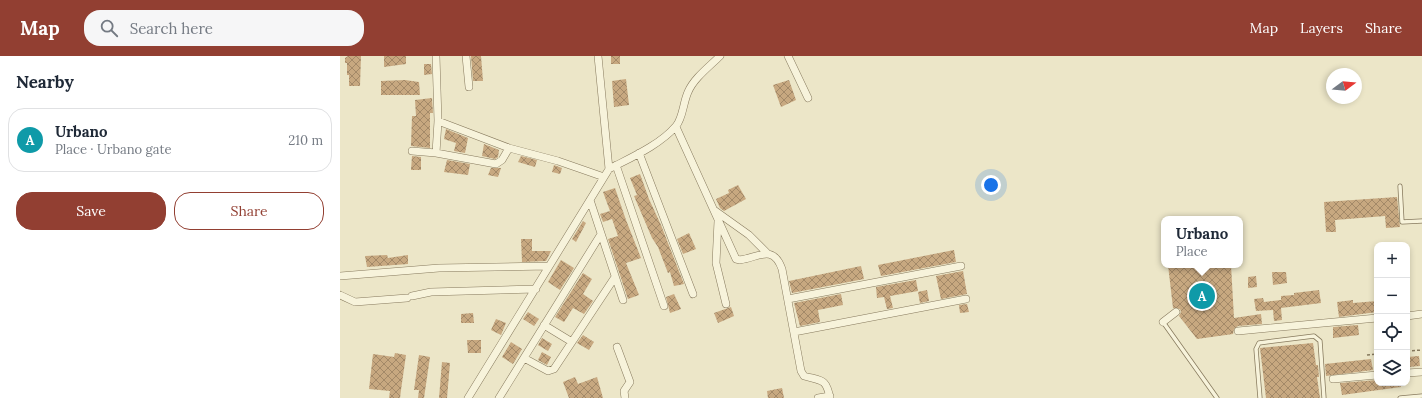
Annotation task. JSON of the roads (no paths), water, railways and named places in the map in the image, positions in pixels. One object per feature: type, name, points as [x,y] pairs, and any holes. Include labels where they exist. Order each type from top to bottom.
[{"type":"street","points":[[436,56],[438,121],[436,153]]},
{"type":"street","points":[[466,56],[469,86]]},
{"type":"street","points":[[598,56],[612,167],[664,306]]},
{"type":"street","points":[[468,398],[604,177],[612,167],[639,153],[676,126],[680,120],[684,102],[691,85],[720,56]]},
{"type":"street","points":[[788,56],[808,98]]},
{"type":"street","points":[[438,121],[509,148],[558,161],[604,177]]},
{"type":"street","points":[[676,126],[737,260],[767,253],[772,254],[780,261],[802,374],[824,382],[830,397],[818,398]]},
{"type":"street","points":[[412,151],[436,153],[496,164],[502,160],[509,148]]},
{"type":"street","points":[[639,153],[693,294]]},
{"type":"street","points":[[590,200],[623,300]]},
{"type":"street","points":[[714,210],[749,235],[767,253]]},
{"type":"street","points":[[718,219],[716,263],[726,304]]},
{"type":"street","points":[[499,398],[601,234]]},
{"type":"street","points":[[340,276],[439,268],[549,266]]},
{"type":"street","points":[[788,299],[961,266]]},
{"type":"street","points":[[524,358],[552,371],[557,367],[615,277]]},
{"type":"street","points":[[340,295],[355,302],[409,297],[431,292],[536,289]]},
{"type":"street","points":[[794,332],[966,298]]},
{"type":"street","points":[[1163,322],[1176,312]]},
{"type":"street","points":[[1410,316],[1422,314]]},
{"type":"street","points":[[1238,331],[1374,318]]},
{"type":"street","points":[[544,325],[572,342]]},
{"type":"street","points":[[618,347],[630,382],[624,391],[625,398]]},
{"type":"street","points":[[1410,373],[1422,372]]},
{"type":"street","points":[[1333,379],[1374,375]]},
{"type":"lane","points":[[1400,186],[1402,222],[1422,221]]},
{"type":"lane","points":[[1163,322],[1218,398]]},
{"type":"lane","points":[[1260,398],[1256,349],[1259,343],[1314,336],[1320,341],[1324,398]]},
{"type":"lane","points":[[1400,398],[1422,396]]},
{"type":"place","name":"Urbano","points":[[1202,296]]}]
